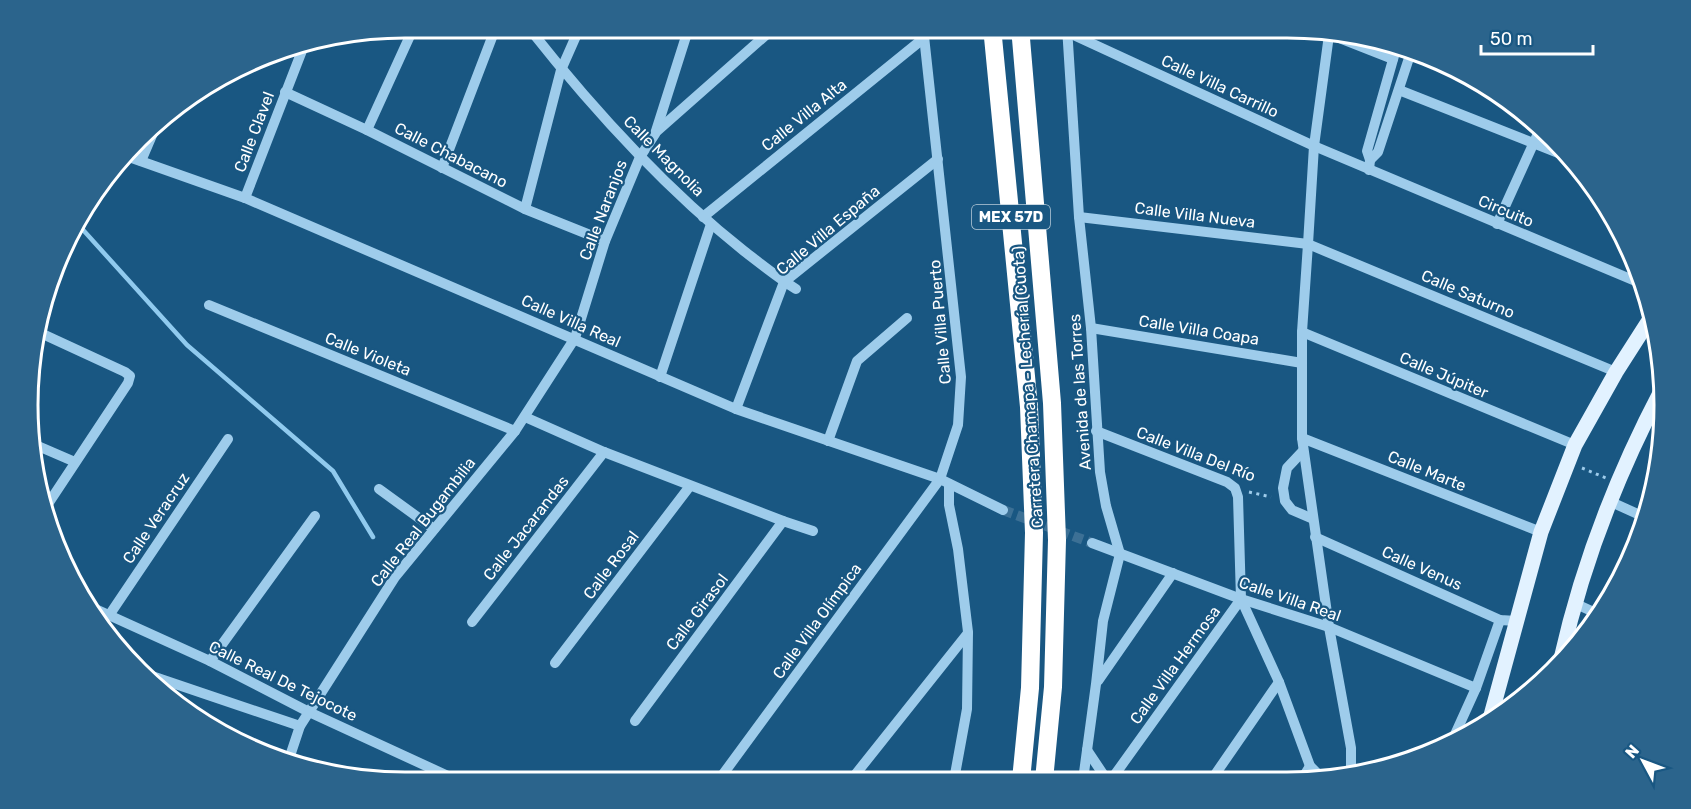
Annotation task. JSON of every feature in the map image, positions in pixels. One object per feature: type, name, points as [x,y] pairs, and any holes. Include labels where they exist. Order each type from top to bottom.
[{"type":"highway","name":"Carretera Chamapa - Lechería (Cuota)","points":[[993,38],[1029,406],[1034,533],[1030,688],[1022,772]]},
{"type":"highway","name":"Carretera Chamapa - Lechería (Cuota)","points":[[1021,38],[1052,403],[1057,540],[1053,687],[1045,772]]},
{"type":"main road","points":[[1493,708],[1541,532],[1575,446],[1616,372],[1645,327]]},
{"type":"main road","points":[[1565,643],[1574,603],[1609,501],[1654,412]]},
{"type":"street","points":[[367,130],[409,38]]},
{"type":"street","points":[[442,168],[492,38]]},
{"type":"street","name":"Calle Magnolia","points":[[536,38],[561,70],[640,157],[707,220],[784,282],[796,289]]},
{"type":"street","points":[[525,209],[561,70],[575,38]]},
{"type":"street","name":"Calle Naranjos","points":[[525,417],[575,339],[605,241],[640,157],[654,134],[685,38]]},
{"type":"street","points":[[654,134],[763,38]]},
{"type":"street","name":"Calle Villa Alta","points":[[707,220],[917,38]]},
{"type":"street","name":"Calle Villa Puerto","points":[[925,38],[961,377],[958,425],[945,481]]},
{"type":"street","name":"Avenida de las Torres","points":[[1068,38],[1079,217],[1091,328],[1100,472],[1106,506],[1120,554]]},
{"type":"street","name":"Calle Villa Carrillo","points":[[1084,38],[1314,146],[1367,165]]},
{"type":"street","points":[[1328,40],[1314,146],[1302,332],[1302,438],[1329,627],[1351,748],[1351,765]]},
{"type":"street","name":"Calle Clavel","points":[[245,198],[301,53]]},
{"type":"street","points":[[1367,165],[1367,151],[1395,54]]},
{"type":"street","points":[[1367,165],[1378,152],[1409,59]]},
{"type":"street","points":[[1399,90],[1549,149]]},
{"type":"street","name":"Calle Chabacano","points":[[285,92],[525,209],[605,241]]},
{"type":"street","points":[[1497,224],[1537,137]]},
{"type":"street","points":[[141,161],[150,141]]},
{"type":"street","name":"Calle Villa Real","points":[[133,158],[245,198],[736,409],[945,481],[1003,510]]},
{"type":"street","name":"Calle Villa España","points":[[736,409],[784,282],[938,159]]},
{"type":"street","name":"Circuito","points":[[1367,165],[1497,224],[1631,279]]},
{"type":"street","name":"Calle Villa Nueva","points":[[1079,217],[1308,244]]},
{"type":"street","points":[[660,377],[707,220]]},
{"type":"street","name":"Calle Saturno","points":[[1308,244],[1616,372]]},
{"type":"street","name":"Calle Violeta","points":[[209,305],[515,431]]},
{"type":"street","name":"Calle Villa Puerto","points":[[828,441],[857,361],[907,318]]},
{"type":"street","name":"Calle Villa Coapa","points":[[1091,328],[1302,363]]},
{"type":"street","name":"Calle Júpiter","points":[[1302,332],[1575,446]]},
{"type":"street","points":[[45,335],[130,376],[128,383],[50,500]]},
{"type":"street","points":[[525,417],[604,452],[813,531]]},
{"type":"street","name":"Calle Real Bugambilia","points":[[291,753],[300,726],[395,577],[525,417]]},
{"type":"street","name":"Calle Villa Del Río","points":[[1096,431],[1227,482],[1235,488]]},
{"type":"street","name":"Calle Marte","points":[[1302,438],[1541,532]]},
{"type":"street","name":"Calle Veracruz","points":[[110,614],[228,439]]},
{"type":"street","points":[[40,448],[75,462]]},
{"type":"street","points":[[1303,451],[1287,468],[1283,488],[1285,501],[1292,510],[1313,519]]},
{"type":"street","name":"Calle Jacarandas","points":[[472,622],[604,452]]},
{"type":"street","points":[[945,481],[958,549],[968,633],[967,709],[955,772]]},
{"type":"street","name":"Calle Villa Olímpica","points":[[725,772],[945,481]]},
{"type":"street","name":"Calle Rosal","points":[[555,663],[690,486]]},
{"type":"street","name":"Calle Villa Hermosa","points":[[1115,772],[1241,599],[1238,497],[1235,488]]},
{"type":"street","points":[[379,489],[434,529]]},
{"type":"street","points":[[1609,501],[1637,514]]},
{"type":"street","points":[[210,661],[315,516]]},
{"type":"street","name":"Calle Girasol","points":[[635,721],[783,521]]},
{"type":"street","name":"Calle Venus","points":[[1316,537],[1500,620],[1517,621]]},
{"type":"street","name":"Calle Villa Real","points":[[1092,543],[1241,599],[1329,627],[1476,688]]},
{"type":"street","points":[[1084,772],[1102,621],[1120,554]]},
{"type":"street","points":[[1096,684],[1173,573]]},
{"type":"street","points":[[1241,599],[1279,682],[1310,766],[1315,771]]},
{"type":"street","points":[[1574,603],[1590,610]]},
{"type":"street","name":"Calle Real De Tejocote","points":[[101,611],[210,661],[309,712],[439,772]]},
{"type":"street","points":[[1457,729],[1476,688],[1500,620]]},
{"type":"street","points":[[857,772],[968,633]]},
{"type":"street","points":[[163,680],[300,726]]},
{"type":"street","points":[[1217,772],[1279,682]]},
{"type":"street","points":[[1087,750],[1103,772]]},
{"type":"street","points":[[1307,771],[1310,766]]},
{"type":"path","points":[[1581,468],[1613,480]]},
{"type":"path","name":"Calle Villa Del Río","points":[[1235,488],[1285,501]]},
{"type":"waterway","points":[[82,229],[187,345],[333,471],[373,537]]},
{"type":"tunnel","points":[[1003,510],[1092,543]]}]
